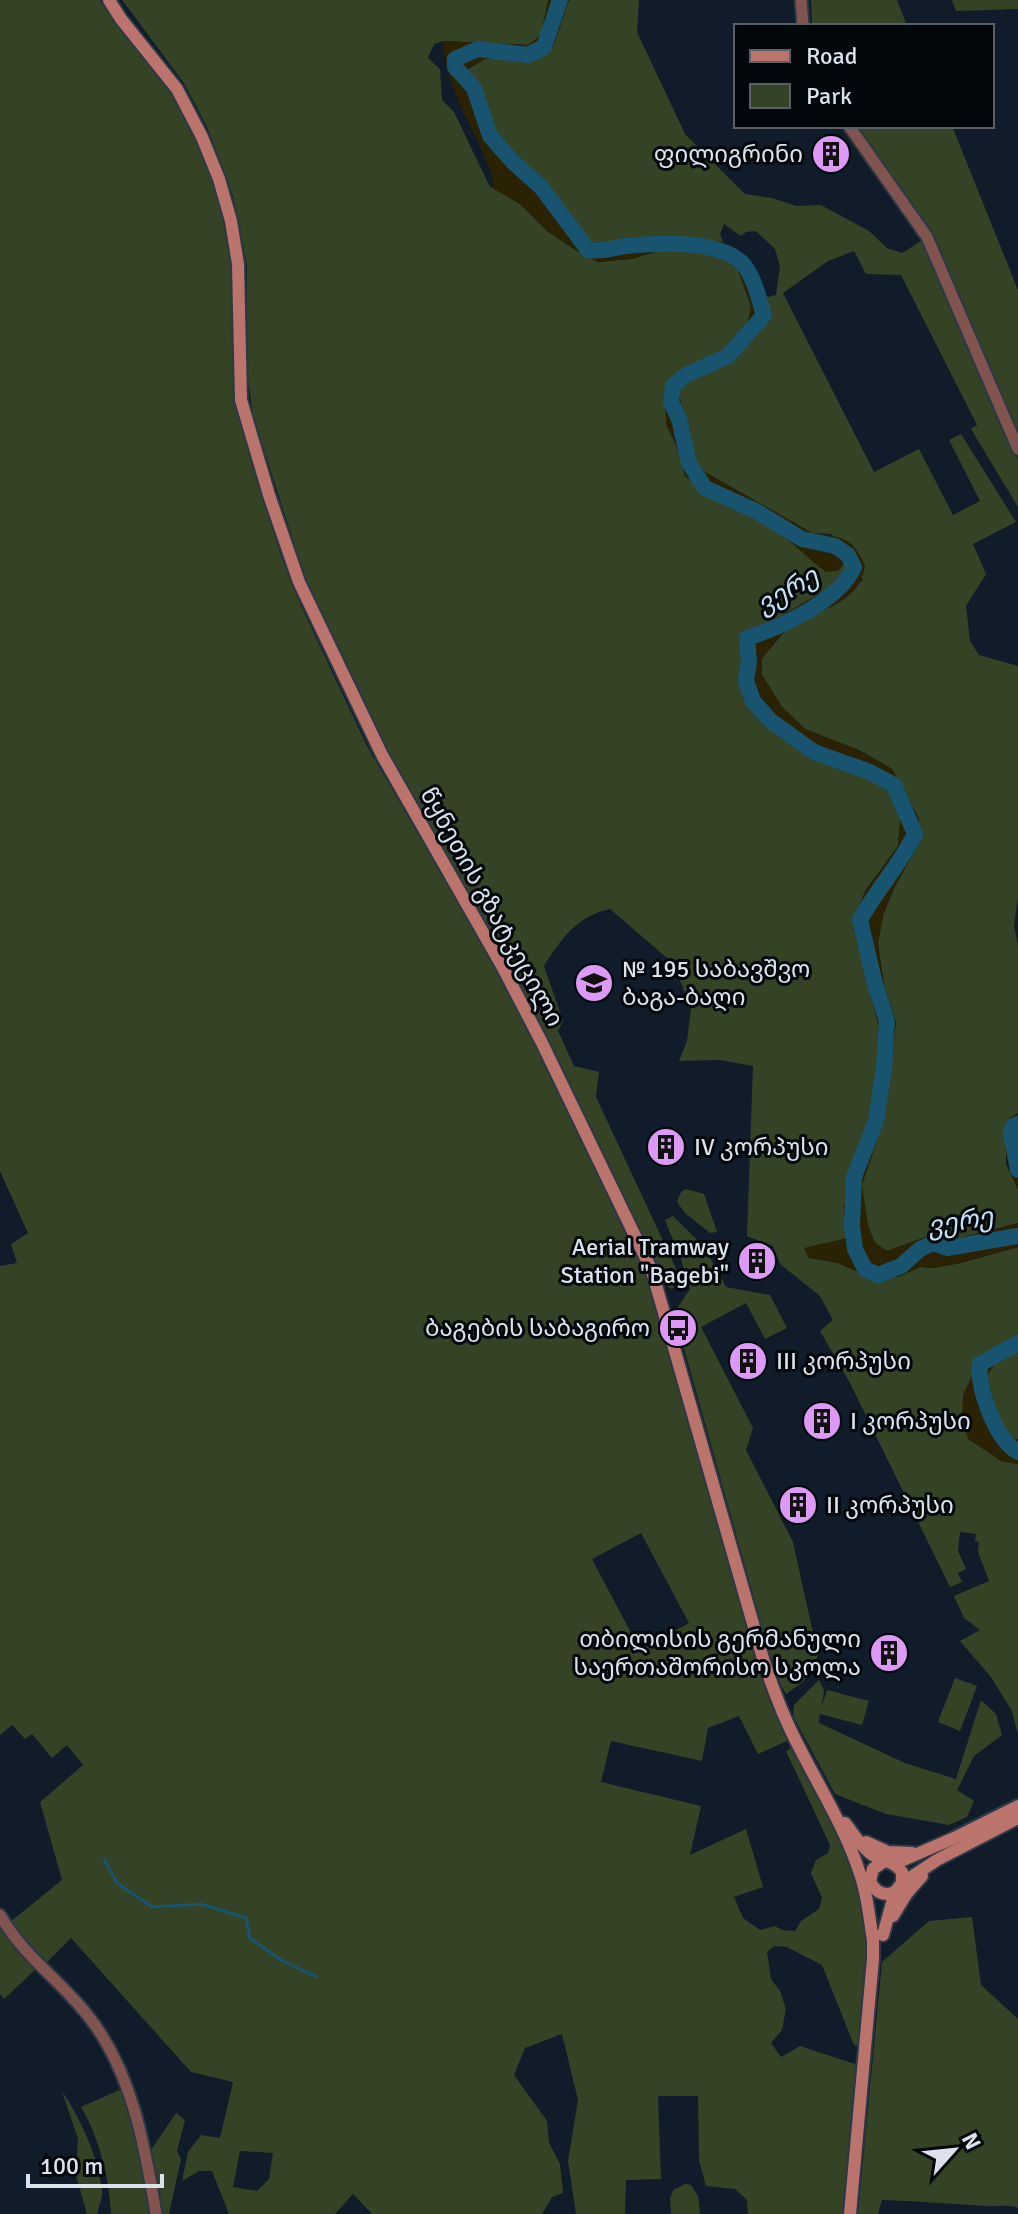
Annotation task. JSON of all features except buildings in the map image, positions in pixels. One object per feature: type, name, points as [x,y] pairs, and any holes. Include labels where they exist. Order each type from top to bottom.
[{"type":"main road","name":"წყნეთის გზატკეცილი","points":[[109,0],[177,89],[219,179],[231,221],[238,264],[241,400],[299,582],[382,755],[495,953],[542,1043],[652,1271],[764,1662],[796,1740],[849,1845]]},
{"type":"main road","points":[[832,1809],[865,1849],[902,1872],[873,1959],[850,2214]]},
{"type":"main road","points":[[878,1938],[871,1881],[873,1869],[936,1854],[1016,1812]]},
{"type":"main road","points":[[850,1830],[869,1844],[888,1852],[936,1854]]},
{"type":"main road","points":[[849,1845],[882,1894],[899,1888],[936,1854]]},
{"type":"main road","points":[[849,1845],[878,1938]]},
{"type":"main road","points":[[878,1938],[936,1854]]},
{"type":"street","points":[[801,0],[803,24]]},
{"type":"street","points":[[850,128],[927,237],[1018,449]]},
{"type":"street","points":[[0,1915],[28,1956],[86,2013],[117,2064],[145,2149],[156,2214]]},
{"type":"green space","points":[[0,0],[100,0],[172,93],[194,134],[217,190],[229,246],[233,369],[242,427],[281,556],[301,606],[367,746],[484,948],[643,1262],[791,1739],[758,1754],[739,1716],[708,1728],[702,1761],[611,1741],[601,1782],[701,1806],[690,1855],[746,1829],[763,1887],[734,1897],[743,1918],[760,1930],[775,1926],[795,1931],[801,1921],[819,1909],[822,1898],[811,1873],[816,1860],[828,1853],[830,1845],[786,1751],[795,1746],[840,1832],[854,1868],[864,1906],[867,1946],[861,2047],[854,2045],[822,1965],[787,1947],[774,1946],[767,1952],[771,1979],[780,1991],[786,2009],[782,2030],[771,2043],[781,2057],[800,2046],[861,2066],[847,2214],[748,2214],[747,2200],[735,2189],[706,2186],[699,2160],[698,2096],[658,2096],[661,2179],[626,2180],[625,2214],[576,2214],[568,2161],[578,2100],[562,2034],[525,2048],[514,2075],[547,2121],[549,2143],[560,2164],[563,2193],[552,2197],[542,2214],[372,2214],[353,2194],[335,2214],[229,2214],[212,2171],[199,2171],[182,2181],[188,2152],[201,2135],[220,2138],[233,2082],[191,2072],[71,1938],[45,1964],[10,1922],[62,1880],[40,1802],[83,1765],[67,1745],[52,1758],[32,1734],[25,1739],[12,1725],[0,1735],[0,1266],[17,1263],[11,1244],[28,1233],[0,1171]],"holes":[[[641,1533],[689,1623],[640,1650],[592,1559]],[[240,2151],[273,2153],[269,2179],[257,2191],[233,2187]]]},
{"type":"green space","points":[[122,0],[548,0],[541,35],[529,45],[443,41],[434,44],[428,58],[440,69],[442,100],[454,112],[489,185],[520,204],[547,231],[598,262],[631,259],[659,251],[687,250],[720,255],[738,270],[751,306],[747,327],[723,352],[678,374],[666,424],[677,447],[685,476],[710,494],[776,531],[826,572],[846,562],[848,567],[845,579],[764,626],[743,683],[863,775],[889,789],[901,809],[898,846],[865,891],[853,926],[879,1027],[876,1086],[868,1127],[852,1167],[844,1207],[847,1239],[805,1249],[809,1258],[838,1263],[870,1277],[898,1277],[920,1267],[961,1263],[1018,1247],[1018,1337],[979,1361],[973,1376],[987,1450],[1001,1461],[1018,1464],[1018,1735],[1012,1711],[991,1677],[960,1641],[980,1630],[964,1618],[954,1596],[989,1581],[978,1552],[976,1534],[960,1532],[958,1551],[966,1569],[958,1573],[962,1582],[950,1587],[850,1383],[820,1331],[833,1320],[820,1296],[780,1264],[773,1246],[747,1236],[753,1066],[720,1060],[679,1061],[687,1041],[691,1008],[673,963],[610,909],[579,923],[544,966],[563,1021],[558,1031],[574,1066],[599,1072],[596,1097],[679,1275],[678,1285],[671,1289],[665,1284],[520,993],[371,723],[312,599],[253,416],[247,371],[247,266],[233,196],[208,129],[184,83]]},
{"type":"green space","points":[[569,0],[639,0],[637,32],[685,134],[745,194],[796,206],[821,205],[869,231],[887,248],[902,253],[923,240],[1018,459],[1018,507],[971,429],[977,425],[901,275],[866,274],[854,251],[828,261],[783,293],[874,472],[919,449],[953,515],[980,501],[949,440],[961,434],[1016,522],[973,544],[986,574],[966,606],[970,641],[979,655],[1018,666],[1018,897],[1014,926],[1018,945],[1018,1113],[1010,1118],[1006,1164],[1018,1189],[1018,1223],[960,1238],[934,1234],[887,1251],[875,1243],[868,1226],[861,1185],[884,1120],[896,1022],[884,986],[878,943],[883,915],[895,886],[921,840],[918,817],[892,769],[861,751],[805,729],[782,707],[762,675],[762,658],[785,631],[863,580],[831,534],[812,533],[705,472],[694,459],[678,391],[696,376],[730,361],[766,306],[761,290],[768,297],[776,295],[780,266],[775,249],[756,231],[741,236],[724,224],[720,234],[723,242],[663,236],[596,246],[580,233],[542,181],[505,148],[485,115],[478,89],[465,71],[485,59],[507,58],[524,62],[553,47]]},
{"type":"green space","points":[[811,0],[897,0],[906,24],[812,24]]},
{"type":"green space","points":[[952,0],[1018,0],[1018,9],[956,11]]},
{"type":"green space","points":[[858,128],[953,128],[1018,290],[1018,436],[930,237],[917,212]]},
{"type":"green space","points":[[686,1189],[704,1194],[717,1232],[710,1233],[685,1213],[677,1202],[681,1192]]},
{"type":"green space","points":[[673,1216],[704,1247],[726,1287],[770,1295],[787,1328],[765,1339],[746,1303],[701,1327],[753,1428],[746,1450],[793,1542],[818,1656],[803,1682],[786,1694],[768,1648],[674,1313],[690,1289],[665,1220]]},
{"type":"green space","points":[[1018,1349],[1018,1439],[1011,1439],[994,1415],[986,1386],[987,1376],[994,1365]]},
{"type":"green space","points":[[955,1678],[977,1686],[960,1731],[938,1722]]},
{"type":"green space","points":[[819,1680],[824,1690],[822,1706],[827,1690],[869,1701],[862,1725],[820,1714],[819,1723],[905,1763],[956,1779],[981,1700],[996,1714],[1002,1735],[974,1756],[957,1790],[974,1801],[967,1817],[949,1825],[886,1814],[835,1794],[793,1716],[794,1705]]},
{"type":"green space","points":[[972,1917],[981,1985],[1018,2019],[1018,2208],[882,2200],[878,2214],[858,2214],[882,1962],[929,1921]]},
{"type":"green space","points":[[0,1926],[36,1969],[4,1999],[0,1994]]},
{"type":"green space","points":[[124,2088],[153,2214],[111,2214],[102,2158],[81,2107]]},
{"type":"green space","points":[[62,2091],[82,2126],[100,2176],[102,2192],[97,2214],[87,2214],[76,2175],[78,2139]]},
{"type":"green space","points":[[176,2113],[185,2120],[177,2151],[181,2159],[169,2214],[159,2214],[149,2153]]},
{"type":"green space","points":[[685,2184],[691,2185],[698,2196],[700,2214],[671,2214],[673,2190]]},
{"type":"sand","points":[[548,0],[569,0],[553,47],[524,62],[507,58],[485,59],[465,70],[478,89],[485,115],[505,148],[542,181],[580,233],[596,246],[663,236],[723,242],[745,260],[761,290],[768,318],[730,361],[696,376],[678,391],[694,459],[705,472],[812,533],[844,539],[855,548],[865,565],[861,579],[845,598],[798,623],[777,640],[762,659],[762,675],[782,707],[805,729],[861,751],[892,769],[918,817],[921,839],[883,915],[878,943],[884,986],[896,1022],[884,1120],[862,1185],[868,1226],[875,1243],[887,1251],[934,1234],[960,1238],[1018,1223],[1018,1247],[961,1263],[920,1267],[898,1277],[870,1277],[838,1263],[809,1258],[804,1248],[847,1238],[844,1207],[852,1167],[868,1127],[876,1087],[879,1027],[853,926],[865,891],[898,846],[901,809],[889,789],[807,753],[770,729],[753,706],[743,683],[748,650],[764,626],[845,579],[848,567],[845,563],[838,571],[826,572],[777,532],[685,476],[677,447],[666,424],[665,398],[678,374],[723,352],[747,327],[751,306],[738,270],[720,255],[687,250],[659,251],[631,259],[598,262],[547,231],[520,204],[489,186],[494,184],[450,78],[443,41],[528,45],[541,35]]},
{"type":"sand","points":[[1018,1113],[1018,1189],[1007,1162],[1006,1139],[1010,1118]]},
{"type":"sand","points":[[1018,1337],[1018,1349],[992,1368],[986,1386],[994,1414],[1011,1438],[1018,1439],[1018,1464],[1001,1461],[968,1439],[962,1416],[963,1395],[979,1361]]},
{"type":"waterway","name":"ვერე","points":[[560,0],[544,47],[528,55],[478,49],[455,59],[455,67],[474,88],[490,136],[541,187],[588,250],[687,244],[718,250],[742,263],[753,281],[764,315],[728,356],[686,375],[673,386],[671,402],[679,419],[689,463],[705,488],[756,511],[802,539],[835,546],[848,555],[854,567],[836,591],[823,602],[792,620],[747,638],[749,662],[746,681],[753,701],[771,721],[814,752],[870,772],[894,785],[915,834],[860,920],[887,1021],[876,1121],[854,1177],[852,1226],[855,1249],[865,1269],[878,1275],[901,1266],[920,1249],[933,1243],[947,1248],[1018,1236]]},
{"type":"waterway","name":"ვერე","points":[[1018,1124],[1011,1133],[1018,1170]]},
{"type":"waterway","name":"ვერე","points":[[1018,1343],[980,1364],[982,1387],[990,1413],[1002,1437],[1018,1452]]},
{"type":"waterway","points":[[104,1859],[117,1883],[152,1907],[201,1904],[246,1918],[250,1938],[281,1960],[317,1977]]},
{"type":"place","name":"ფილიგრინი","points":[[831,154]]},
{"type":"place","name":"№ 195 საბავშვო ბაგა-ბაღი","points":[[594,983]]},
{"type":"place","name":"IV კორპუსი","points":[[666,1147]]},
{"type":"place","name":"Aerial Tramway Station \"Bagebi\"","points":[[757,1261]]},
{"type":"place","name":"ბაგების საბაგირო","points":[[678,1328]]},
{"type":"place","name":"III კორპუსი","points":[[748,1361]]},
{"type":"place","name":"I კორპუსი","points":[[822,1421]]},
{"type":"place","name":"II კორპუსი","points":[[798,1505]]},
{"type":"place","name":"თბილისის გერმანული საერთაშორისო სკოლა","points":[[889,1653]]}]
